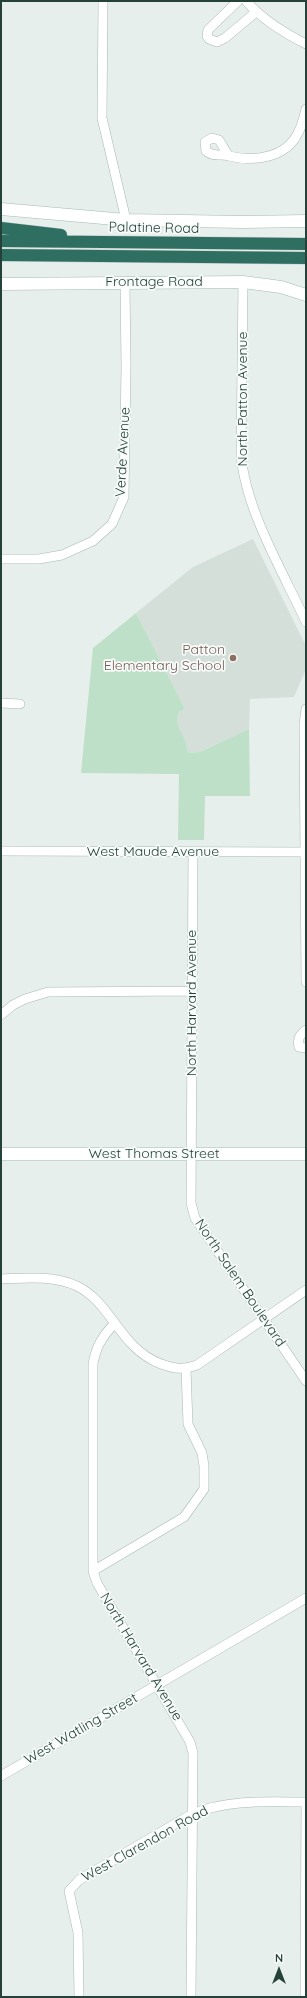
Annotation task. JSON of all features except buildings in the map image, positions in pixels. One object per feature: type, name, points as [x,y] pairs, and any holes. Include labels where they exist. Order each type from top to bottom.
[{"type":"highway","points":[[1,228],[122,242]]},
{"type":"highway","name":"Palatine Road","points":[[1,241],[306,244]]},
{"type":"highway","name":"Palatine Road","points":[[1,255],[306,258]]},
{"type":"highway","points":[[1,261],[50,261],[123,256]]},
{"type":"street","points":[[103,1],[102,118],[126,220]]},
{"type":"street","points":[[238,1],[208,30],[207,36],[209,39],[217,42],[225,38],[256,12]]},
{"type":"street","points":[[246,1],[256,12],[286,34],[306,44]]},
{"type":"street","points":[[228,155],[234,158],[261,158],[280,152],[290,144],[298,134],[306,109]]},
{"type":"street","points":[[1,209],[126,220],[244,222],[304,221]]},
{"type":"street","name":"Verde Avenue","points":[[1,559],[39,559],[62,555],[93,541],[112,524],[124,497],[126,367],[125,282]]},
{"type":"street","name":"Frontage Road","points":[[1,284],[243,282],[281,287],[306,294]]},
{"type":"street","name":"North Patton Avenue","points":[[243,282],[241,455],[244,476],[251,503],[306,622]]},
{"type":"street","points":[[1,703],[20,704]]},
{"type":"street","points":[[306,709],[304,724],[306,982]]},
{"type":"street","name":"West Maude Avenue","points":[[1,851],[193,853],[305,852]]},
{"type":"street","name":"North Harvard Avenue","points":[[192,1154],[193,853]]},
{"type":"street","points":[[1,1015],[13,1005],[24,999],[48,992],[192,992]]},
{"type":"street","points":[[306,1030],[299,1037],[298,1043],[299,1046],[306,1048]]},
{"type":"street","name":"West Thomas Street","points":[[1,1154],[306,1154]]},
{"type":"street","name":"North Salem Boulevard","points":[[192,1154],[191,1203],[195,1218],[262,1319],[306,1381]]},
{"type":"street","points":[[1,1279],[46,1278],[70,1284],[88,1293],[98,1302],[132,1346],[150,1359],[177,1369],[186,1369],[197,1365],[306,1290]]},
{"type":"street","name":"North Harvard Avenue","points":[[114,1324],[97,1346],[93,1364],[93,1571],[97,1583],[190,1742],[193,1753],[191,1997]]},
{"type":"street","points":[[93,1571],[184,1517],[204,1489],[205,1478],[202,1453],[188,1424],[186,1369]]},
{"type":"street","name":"West Watling Street","points":[[1,1776],[156,1684],[306,1598]]},
{"type":"street","name":"West Clarendon Road","points":[[79,1997],[77,1924],[70,1899],[70,1890],[79,1880],[192,1814],[223,1804],[242,1802],[306,1802]]},
{"type":"street","points":[[305,1997],[306,1802]]},
{"type":"shaded area","name":"Patton Elementary School","points":[[253,539],[306,646],[306,669],[294,697],[250,699],[249,729],[200,752],[188,753],[186,742],[177,726],[177,717],[179,712],[185,709],[136,613],[193,567]]},
{"type":"green space","points":[[136,613],[185,709],[179,712],[177,723],[186,742],[188,753],[200,752],[249,729],[250,796],[205,796],[204,840],[178,840],[179,774],[81,773],[93,648]]},
{"type":"place","name":"Patton Elementary School","points":[[233,658]]}]
